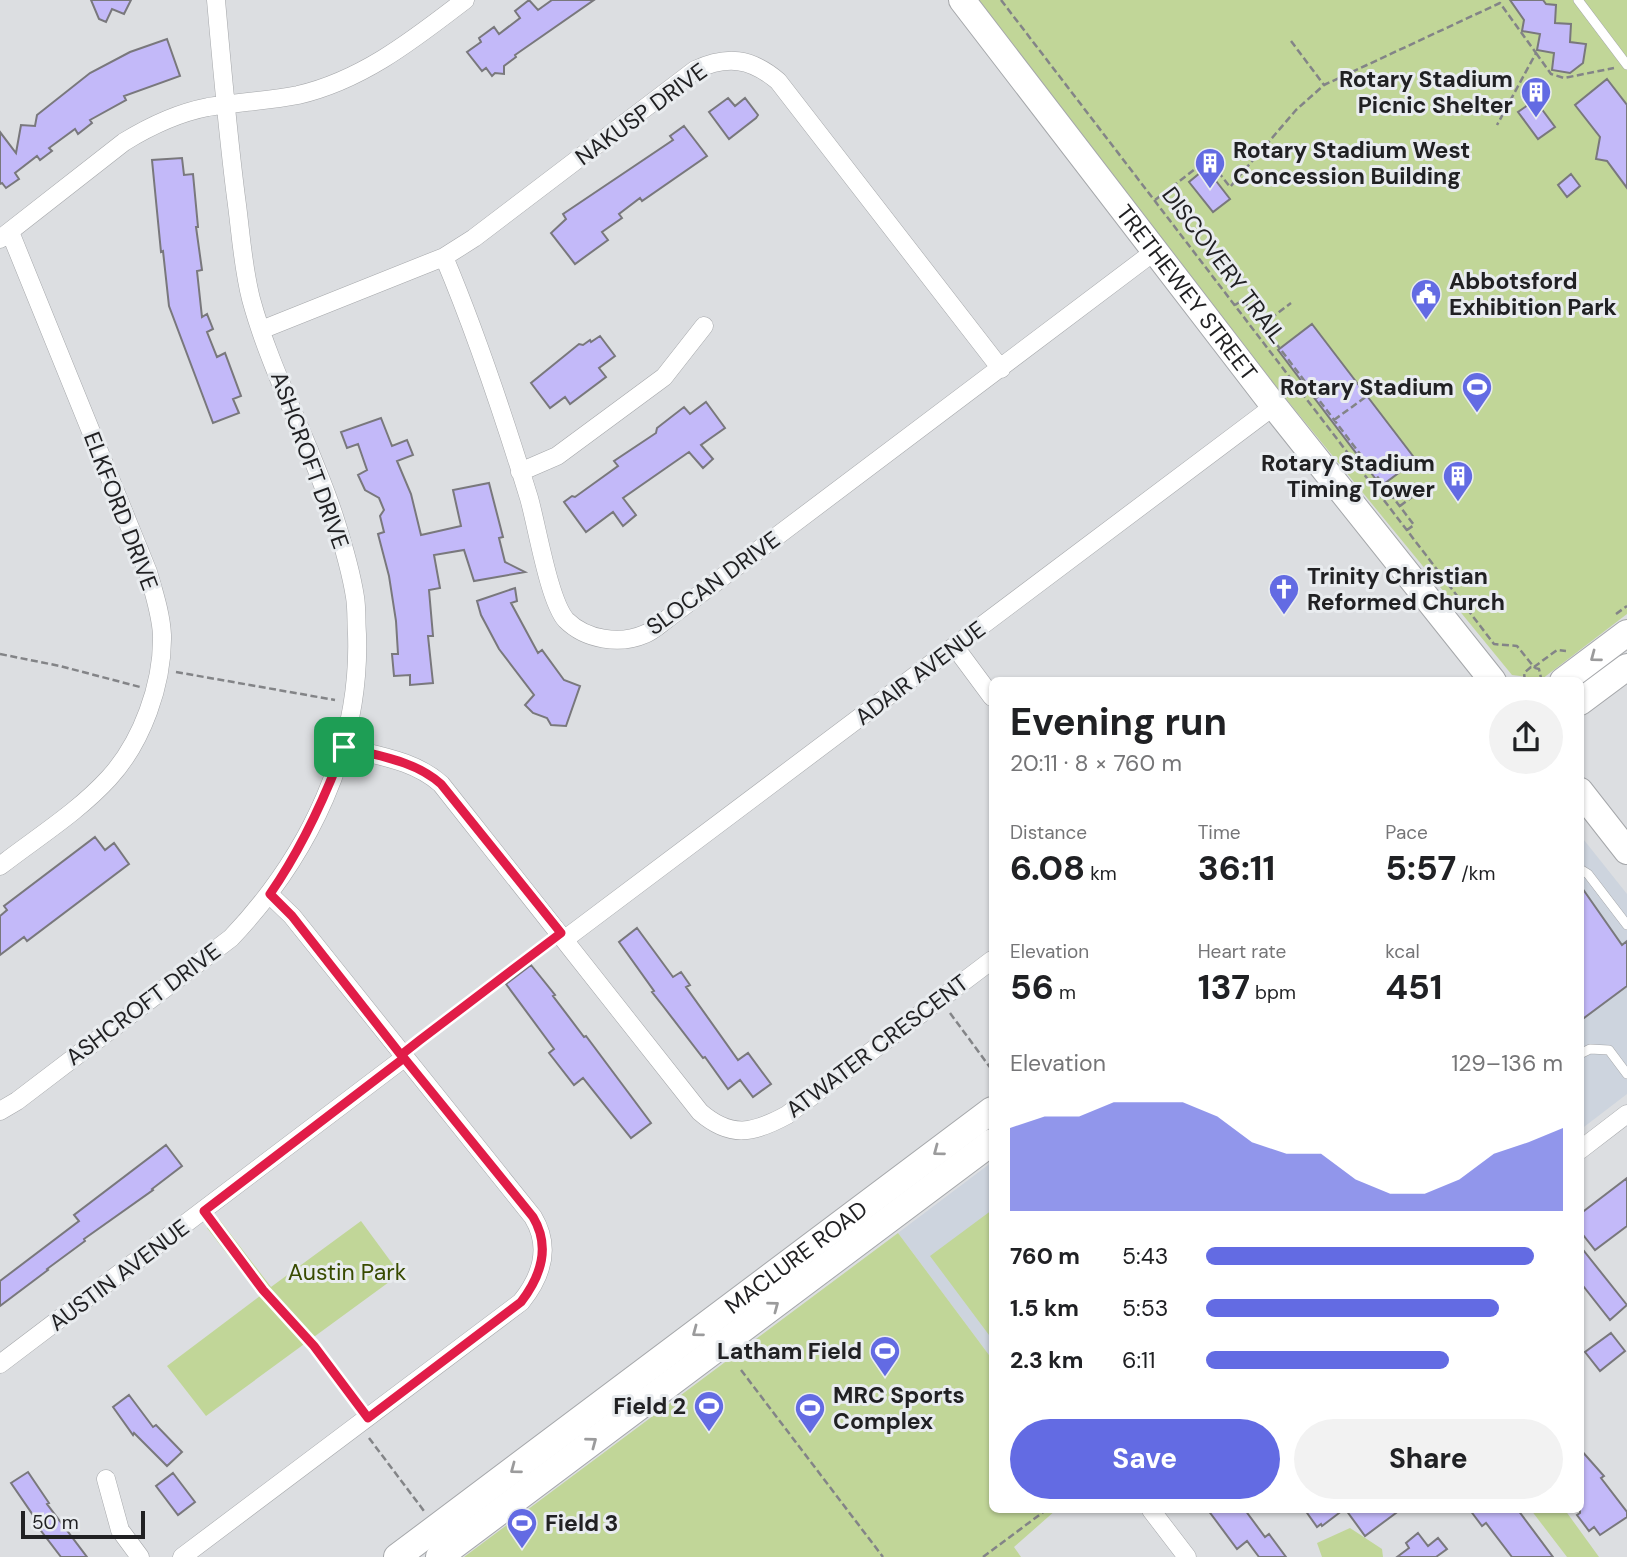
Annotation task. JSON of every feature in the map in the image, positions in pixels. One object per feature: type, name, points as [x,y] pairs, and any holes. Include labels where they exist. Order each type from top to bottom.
[{"type":"main road","name":"TRETHEWEY STREET","points":[[962,0],[1274,406],[1490,677]]},
{"type":"main road","points":[[1567,677],[1617,627]]},
{"type":"main road","points":[[1584,699],[1627,667]]},
{"type":"main road","points":[[1584,796],[1627,851]]},
{"type":"main road","name":"MACLURE ROAD","points":[[397,1557],[989,1112]]},
{"type":"main road","name":"MACLURE ROAD","points":[[439,1557],[989,1144]]},
{"type":"street","name":"ASHCROFT DRIVE","points":[[0,1111],[17,1101],[230,937],[270,894],[292,862],[326,794],[344,747],[354,703],[358,660],[355,598],[335,517],[261,330],[245,270],[216,0]]},
{"type":"street","points":[[5,235],[143,130],[181,114],[300,94],[336,83],[377,64],[465,0]]},
{"type":"street","name":"NAKUSP DRIVE","points":[[261,330],[444,257],[474,238],[695,70],[712,62],[732,60],[751,63],[778,81],[1001,369]]},
{"type":"street","name":"ELKFORD DRIVE","points":[[0,866],[86,800],[109,778],[129,751],[154,691],[162,635],[157,602],[148,572],[5,235]]},
{"type":"street","name":"SLOCAN DRIVE","points":[[444,257],[482,357],[520,472],[555,599],[566,619],[596,638],[625,639],[647,634],[1155,251]]},
{"type":"street","points":[[520,472],[557,456],[664,377],[705,326]]},
{"type":"street","name":"ADAIR AVENUE","points":[[563,936],[955,647],[1274,406]]},
{"type":"street","points":[[955,647],[989,693]]},
{"type":"street","name":"ATWATER CRESCENT","points":[[344,747],[413,765],[441,784],[700,1112],[711,1122],[733,1131],[759,1128],[787,1115],[989,962]]},
{"type":"street","points":[[182,1557],[521,1302],[533,1286],[542,1258],[543,1241],[533,1217],[292,916],[270,894]]},
{"type":"street","name":"AUSTIN AVENUE","points":[[0,1364],[204,1211],[403,1056]]},
{"type":"street","points":[[1584,1147],[1627,1114]]},
{"type":"street","points":[[106,1479],[120,1530],[140,1557]]},
{"type":"street","points":[[1153,1513],[1187,1557]]},
{"type":"lane","points":[[1578,0],[1627,65]]},
{"type":"lane","points":[[1584,871],[1627,925]]},
{"type":"lane","points":[[1584,1052],[1590,1049],[1609,1050],[1627,1074]]},
{"type":"path","name":"DISCOVERY TRAIL","points":[[1001,0],[1494,643],[1517,646],[1541,672],[1540,677]]},
{"type":"path","points":[[1205,155],[1230,187],[1296,110],[1324,85],[1498,1],[1551,74],[1564,78],[1627,65]]},
{"type":"path","points":[[1291,41],[1324,85]]},
{"type":"path","points":[[1497,125],[1536,53]]},
{"type":"path","points":[[1155,200],[1208,159]]},
{"type":"path","points":[[1235,305],[1243,300],[1334,419],[1414,525],[1407,530]]},
{"type":"path","points":[[1262,325],[1291,303]]},
{"type":"path","points":[[1334,419],[1367,396]]},
{"type":"path","points":[[1400,506],[1429,484]]},
{"type":"path","points":[[1617,627],[1627,606]]},
{"type":"path","points":[[1525,677],[1525,671],[1557,650],[1567,651]]},
{"type":"path","points":[[0,654],[60,666],[154,691]]},
{"type":"path","points":[[159,669],[354,703]]},
{"type":"path","points":[[403,1056],[563,936]]},
{"type":"path","points":[[939,1000],[989,1066]]},
{"type":"path","points":[[204,1211],[263,1290],[314,1346],[436,1528]]},
{"type":"path","points":[[741,1370],[883,1557]]},
{"type":"path","points":[[983,1557],[1042,1513]]},
{"type":"shaded area","points":[[1584,840],[1627,894],[1627,1094],[1584,1127]]},
{"type":"shaded area","points":[[989,1164],[989,1355],[898,1233]]},
{"type":"green space","name":"Rotary Stadium","points":[[978,0],[1627,0],[1627,614],[1545,677],[1512,675],[1282,394]]},
{"type":"green space","points":[[989,1212],[989,1335],[930,1256]]},
{"type":"green space","name":"Austin Park","points":[[219,1219],[271,1287],[361,1221],[400,1274],[206,1416],[167,1366],[260,1296],[207,1228]]},
{"type":"green space","name":"MRC Sports Complex","points":[[898,1233],[989,1355],[989,1513],[1053,1513],[1014,1547],[1021,1557],[464,1557]]},
{"type":"green space","points":[[1533,1513],[1567,1513],[1599,1557],[1567,1557]]},
{"type":"green space","points":[[1350,1528],[1382,1549],[1383,1557],[1322,1557],[1317,1543]]},
{"type":"building","points":[[91,0],[131,0],[124,14],[112,9],[106,22],[99,19]]},
{"type":"building","points":[[529,0],[538,10],[552,0],[594,0],[515,55],[516,57],[504,66],[504,74],[495,73],[492,76],[486,68],[482,71],[467,52],[481,42],[479,38],[494,27],[499,34],[520,18],[515,11]]},
{"type":"building","points":[[1510,0],[1543,0],[1546,4],[1556,5],[1555,23],[1571,24],[1570,42],[1586,44],[1583,63],[1570,73],[1552,70],[1554,53],[1537,50],[1540,34],[1522,31],[1524,20]]},
{"type":"building","points":[[167,39],[180,76],[124,96],[126,100],[90,120],[92,123],[78,134],[75,129],[49,148],[52,151],[40,160],[37,156],[15,173],[19,179],[6,188],[0,184],[0,132],[16,153],[21,125],[35,126],[37,115],[90,73],[130,52]]},
{"type":"building","points":[[1607,79],[1627,105],[1627,188],[1607,161],[1596,159],[1600,137],[1575,105]]},
{"type":"building","points":[[728,98],[735,106],[745,98],[758,115],[729,139],[709,112]]},
{"type":"building","name":"Rotary Stadium Picnic Shelter","points":[[1535,100],[1555,127],[1538,139],[1518,112]]},
{"type":"building","points":[[684,126],[707,156],[619,214],[622,218],[602,232],[608,240],[575,264],[551,233],[566,219],[563,214],[673,140],[670,136]]},
{"type":"building","points":[[182,158],[184,175],[193,174],[202,270],[197,271],[202,317],[207,314],[213,329],[207,332],[217,357],[225,353],[241,396],[233,399],[239,413],[213,423],[169,306],[163,251],[161,252],[152,160]]},
{"type":"building","name":"Rotary Stadium West Concession Building","points":[[1206,168],[1230,199],[1213,212],[1189,182]]},
{"type":"building","points":[[1571,174],[1580,186],[1567,197],[1558,185]]},
{"type":"building","points":[[1312,324],[1416,460],[1381,486],[1278,350]]},
{"type":"building","points":[[600,336],[615,356],[599,368],[606,377],[570,404],[565,397],[550,408],[531,383],[579,344],[583,345],[590,340],[591,342]]},
{"type":"building","points":[[706,402],[725,428],[701,445],[713,459],[703,468],[689,452],[623,498],[636,515],[623,526],[613,512],[586,532],[564,502],[618,466],[614,461],[656,433],[657,428],[684,407],[690,414]]},
{"type":"building","points":[[381,418],[392,446],[407,440],[413,455],[397,461],[411,494],[421,535],[461,526],[453,490],[489,483],[503,537],[499,538],[505,562],[525,572],[474,581],[464,550],[434,555],[440,588],[429,590],[433,636],[428,636],[433,683],[410,685],[410,675],[394,676],[392,654],[398,654],[396,621],[389,576],[378,534],[384,532],[380,516],[384,510],[379,498],[365,490],[358,475],[367,470],[358,444],[347,448],[341,432]]},
{"type":"building","points":[[515,588],[517,601],[511,603],[538,653],[542,650],[564,680],[580,686],[566,726],[551,725],[547,718],[533,713],[525,705],[534,695],[499,649],[481,615],[477,601]]},
{"type":"building","points":[[95,837],[105,850],[114,843],[129,864],[27,941],[24,937],[0,955],[0,916],[7,910],[4,906]]},
{"type":"building","points":[[1584,891],[1622,945],[1627,941],[1627,986],[1584,1018]]},
{"type":"building","points":[[637,928],[673,977],[681,972],[690,985],[686,987],[738,1060],[748,1053],[771,1084],[753,1097],[740,1080],[728,1089],[652,992],[654,991],[619,942]]},
{"type":"building","points":[[531,965],[651,1123],[631,1138],[583,1078],[574,1085],[549,1053],[554,1049],[506,984]]},
{"type":"building","points":[[166,1145],[182,1166],[0,1306],[0,1281],[79,1221],[74,1215]]},
{"type":"building","points":[[1627,1178],[1627,1226],[1595,1250],[1584,1236],[1584,1211]]},
{"type":"building","points":[[1584,1251],[1627,1305],[1610,1320],[1584,1287]]},
{"type":"building","points":[[1611,1333],[1625,1351],[1600,1371],[1585,1352]]},
{"type":"building","points":[[129,1395],[153,1427],[156,1425],[182,1452],[167,1466],[134,1433],[133,1435],[113,1407]]},
{"type":"building","points":[[1584,1454],[1604,1476],[1601,1478],[1627,1512],[1627,1517],[1600,1535],[1594,1527],[1589,1531],[1577,1515],[1584,1513]]},
{"type":"building","points":[[28,1472],[49,1503],[47,1504],[87,1557],[61,1557],[35,1523],[37,1521],[11,1483]]},
{"type":"building","points":[[173,1473],[195,1502],[178,1515],[156,1486]]},
{"type":"building","points":[[1210,1513],[1247,1513],[1265,1537],[1269,1534],[1286,1557],[1259,1557],[1247,1541],[1237,1549]]},
{"type":"building","points":[[1307,1513],[1339,1513],[1322,1526],[1321,1524],[1317,1527]]},
{"type":"building","points":[[1348,1513],[1396,1513],[1365,1536]]},
{"type":"building","points":[[1472,1513],[1520,1513],[1553,1557],[1512,1557],[1486,1523],[1482,1526]]},
{"type":"building","points":[[1418,1533],[1428,1546],[1438,1538],[1447,1549],[1436,1557],[1397,1557],[1409,1548],[1406,1543]]},
{"type":"place","name":"Rotary Stadium Picnic Shelter","points":[[1536,119]]},
{"type":"place","name":"Rotary Stadium West Concession Building","points":[[1210,190]]},
{"type":"place","name":"Abbotsford Exhibition Park","points":[[1426,321]]},
{"type":"place","name":"Rotary Stadium","points":[[1477,414]]},
{"type":"place","name":"Rotary Stadium Timing Tower","points":[[1458,503]]},
{"type":"place","name":"Trinity Christian Reformed Church","points":[[1284,616]]},
{"type":"place","name":"Latham Field","points":[[885,1378]]},
{"type":"place","name":"Field 2","points":[[709,1433]]},
{"type":"place","name":"MRC Sports Complex","points":[[810,1435]]},
{"type":"place","name":"Field 3","points":[[522,1550]]},
{"type":"route","points":[[344,747],[308,833],[270,894],[284,906],[401,1055],[404,1058],[533,1217],[543,1241],[540,1270],[533,1286],[521,1302],[368,1418],[314,1346],[263,1290],[204,1211],[404,1058],[401,1055],[420,1040],[561,933],[441,784],[413,765],[344,747]]}]
